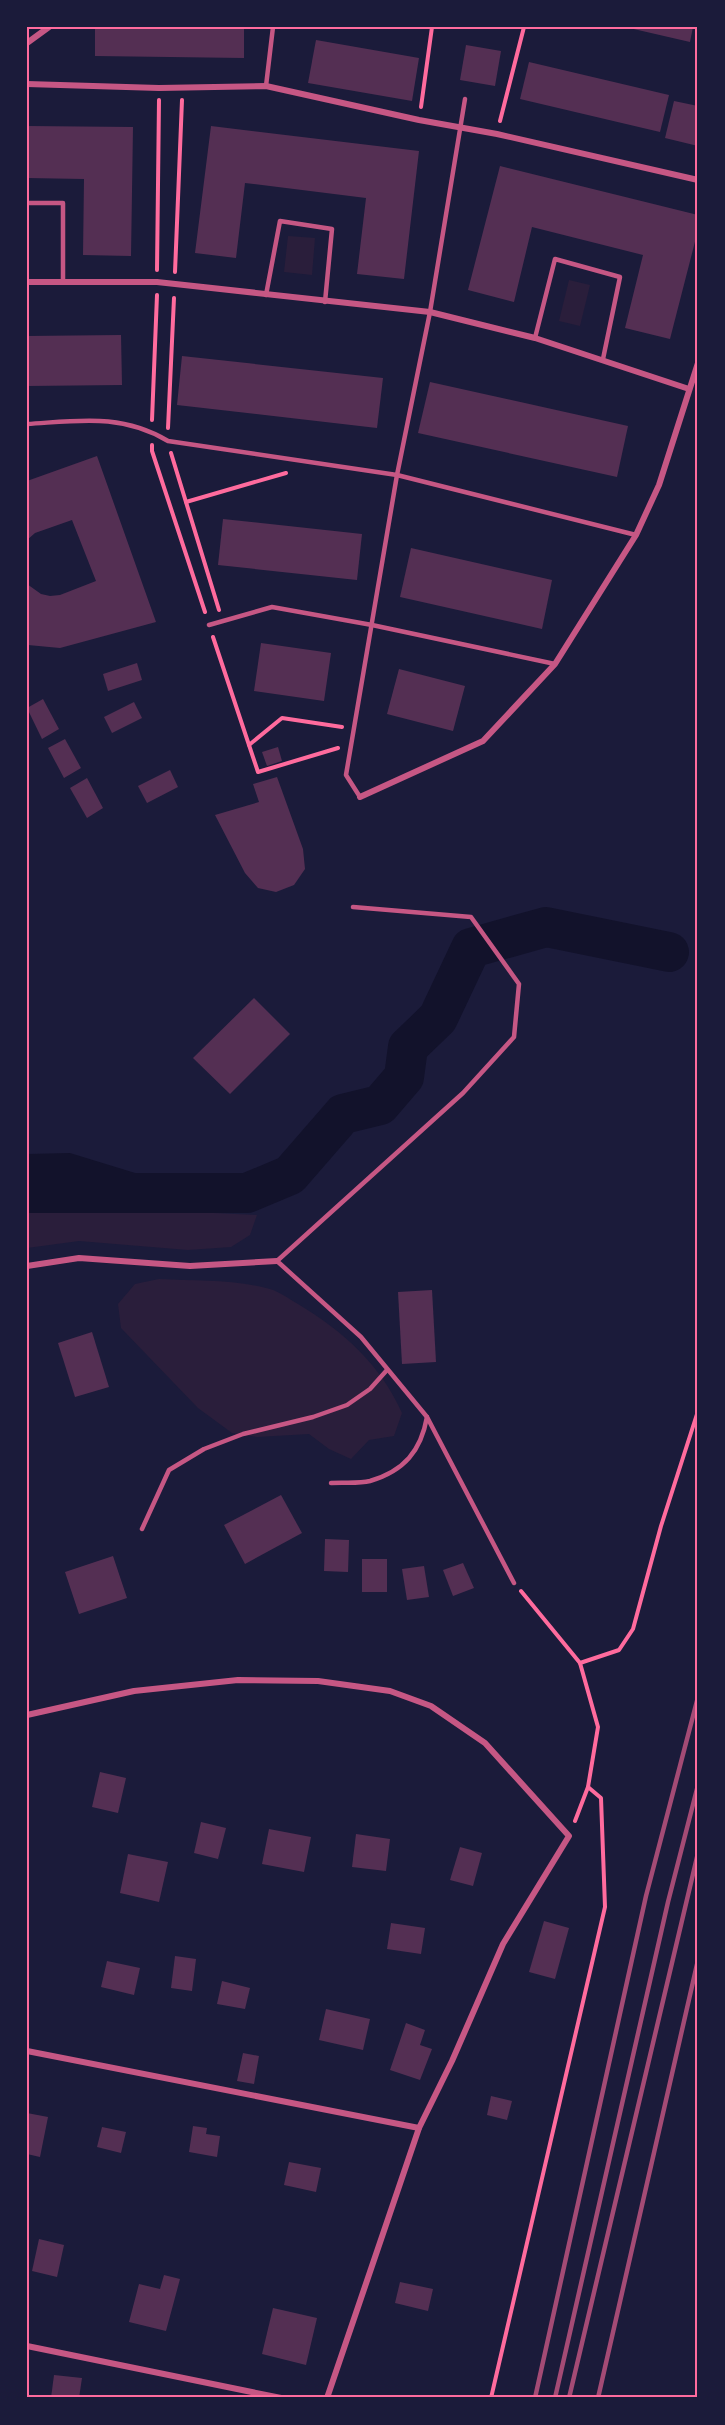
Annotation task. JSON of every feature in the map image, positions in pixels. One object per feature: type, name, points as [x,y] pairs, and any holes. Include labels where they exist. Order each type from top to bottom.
[{"type":"street","points":[[27,43],[49,27]]},
{"type":"street","points":[[27,84],[266,86],[419,120],[497,134],[698,180]]},
{"type":"street","points":[[27,282],[157,282],[266,296],[430,312],[535,338],[688,389]]},
{"type":"street","points":[[360,797],[483,741],[555,664],[636,535],[659,484],[698,363]]},
{"type":"street","points":[[27,1266],[79,1258],[190,1266],[277,1261]]},
{"type":"street","points":[[27,1714],[134,1691],[238,1680],[318,1681],[390,1691],[431,1706],[485,1743],[569,1836],[503,1944],[452,2061],[419,2128],[327,2398]]},
{"type":"street","points":[[27,2051],[419,2128]]},
{"type":"street","points":[[27,2346],[281,2398]]},
{"type":"lane","points":[[266,86],[273,27]]},
{"type":"lane","points":[[360,797],[346,775],[397,475],[430,312],[465,99]]},
{"type":"lane","points":[[27,203],[63,203],[63,282]]},
{"type":"lane","points":[[266,296],[280,221],[332,229],[325,302]]},
{"type":"lane","points":[[535,338],[555,258],[620,277],[603,359]]},
{"type":"lane","points":[[27,424],[105,420],[152,432],[168,441],[397,475],[636,535]]},
{"type":"lane","points":[[209,625],[272,607],[372,625],[555,664]]},
{"type":"lane","points":[[353,908],[471,917],[519,984],[514,1037],[463,1093],[277,1261],[361,1337],[427,1417],[514,1582]]},
{"type":"lane","points":[[142,1529],[170,1470],[204,1449],[243,1434],[313,1417],[347,1405],[370,1389],[387,1370]]},
{"type":"lane","points":[[332,1483],[369,1481],[396,1470],[413,1455],[424,1436],[427,1417]]},
{"type":"path","points":[[419,120],[432,27]]},
{"type":"path","points":[[497,134],[524,27]]},
{"type":"path","points":[[183,87],[168,441],[222,621]]},
{"type":"path","points":[[186,502],[288,472]]},
{"type":"path","points":[[249,745],[282,718],[354,729]]},
{"type":"path","points":[[258,772],[352,743]]},
{"type":"path","points":[[580,1663],[619,1650],[633,1629],[661,1526],[698,1411]]},
{"type":"path","points":[[514,1582],[580,1663],[598,1727],[588,1787],[569,1836]]},
{"type":"path","points":[[491,2398],[605,1907],[601,1798],[588,1787]]},
{"type":"shaded area","points":[[288,236],[315,238],[312,275],[284,272]]},
{"type":"shaded area","points":[[569,280],[590,285],[580,326],[559,321]]},
{"type":"shaded area","points":[[70,1153],[154,1180],[170,1193],[168,1198],[80,1202],[27,1198],[27,1154]]},
{"type":"shaded area","points":[[27,1204],[257,1215],[250,1235],[231,1247],[188,1250],[79,1241],[27,1248]]},
{"type":"shaded area","points":[[159,1279],[229,1282],[270,1289],[315,1314],[359,1351],[383,1380],[402,1413],[394,1436],[369,1440],[351,1459],[329,1449],[309,1434],[257,1437],[232,1433],[198,1408],[121,1328],[118,1304],[135,1284]]},
{"type":"building","points":[[95,27],[244,27],[244,58],[95,56]]},
{"type":"building","points":[[625,27],[693,27],[690,42]]},
{"type":"building","points":[[316,40],[419,58],[412,101],[308,83]]},
{"type":"building","points":[[466,45],[501,51],[495,86],[460,80]]},
{"type":"building","points":[[529,62],[669,95],[660,132],[520,99]]},
{"type":"building","points":[[674,101],[698,106],[698,146],[665,138]]},
{"type":"building","points":[[27,126],[133,127],[131,256],[83,255],[84,179],[27,178]]},
{"type":"building","points":[[211,126],[419,151],[404,279],[357,274],[366,198],[245,183],[236,258],[195,253]]},
{"type":"building","points":[[500,166],[698,215],[698,230],[670,339],[625,328],[643,255],[532,227],[514,302],[468,290]]},
{"type":"building","points":[[121,335],[122,385],[27,386],[27,336]]},
{"type":"building","points":[[182,356],[383,378],[377,428],[177,405]]},
{"type":"building","points":[[430,382],[628,426],[617,477],[418,433]]},
{"type":"building","points":[[97,456],[156,622],[60,648],[28,645],[27,584],[41,594],[50,596],[60,595],[96,581],[72,520],[35,533],[27,540],[27,481]]},
{"type":"building","points":[[223,519],[362,534],[357,580],[218,565]]},
{"type":"building","points":[[411,548],[552,580],[542,629],[400,597]]},
{"type":"building","points":[[261,643],[331,653],[324,701],[254,691]]},
{"type":"building","points":[[137,663],[142,680],[108,691],[103,674]]},
{"type":"building","points":[[399,669],[465,686],[453,731],[387,714]]},
{"type":"building","points":[[43,699],[59,729],[42,739],[27,708]]},
{"type":"building","points":[[134,702],[142,718],[112,733],[104,717]]},
{"type":"building","points":[[65,739],[81,768],[64,778],[48,748]]},
{"type":"building","points":[[278,747],[282,761],[267,766],[262,752]]},
{"type":"building","points":[[170,770],[178,787],[147,803],[138,786]]},
{"type":"building","points":[[277,777],[303,849],[305,869],[294,885],[276,892],[258,888],[245,873],[215,815],[259,802],[253,784]]},
{"type":"building","points":[[87,778],[103,808],[87,818],[70,788]]},
{"type":"building","points":[[254,998],[290,1034],[230,1094],[193,1058]]},
{"type":"building","points":[[432,1290],[436,1362],[402,1364],[398,1292]]},
{"type":"building","points":[[92,1332],[109,1387],[75,1397],[58,1343]]},
{"type":"building","points":[[281,1495],[302,1533],[245,1564],[224,1525]]},
{"type":"building","points":[[325,1539],[349,1540],[348,1572],[324,1571]]},
{"type":"building","points":[[113,1556],[127,1598],[79,1614],[65,1572]]},
{"type":"building","points":[[362,1559],[387,1559],[387,1592],[362,1592]]},
{"type":"building","points":[[463,1563],[474,1588],[453,1596],[443,1570]]},
{"type":"building","points":[[424,1566],[429,1597],[407,1600],[402,1569]]},
{"type":"building","points":[[100,1772],[126,1778],[118,1813],[92,1807]]},
{"type":"building","points":[[201,1822],[226,1828],[218,1859],[194,1853]]},
{"type":"building","points":[[269,1829],[311,1837],[304,1872],[262,1864]]},
{"type":"building","points":[[356,1834],[390,1839],[386,1871],[352,1867]]},
{"type":"building","points":[[460,1847],[482,1853],[473,1886],[450,1880]]},
{"type":"building","points":[[128,1854],[168,1862],[159,1902],[120,1893]]},
{"type":"building","points":[[544,1921],[569,1928],[555,1979],[529,1972]]},
{"type":"building","points":[[391,1923],[425,1928],[421,1954],[387,1949]]},
{"type":"building","points":[[175,1956],[196,1959],[192,1991],[171,1988]]},
{"type":"building","points":[[107,1961],[140,1968],[134,1995],[101,1987]]},
{"type":"building","points":[[222,1981],[250,1988],[245,2009],[217,2004]]},
{"type":"building","points":[[326,2009],[370,2019],[363,2050],[319,2040]]},
{"type":"building","points":[[406,2023],[425,2030],[420,2045],[432,2049],[420,2080],[390,2070]]},
{"type":"building","points":[[243,2053],[259,2056],[254,2084],[237,2081]]},
{"type":"building","points":[[491,2096],[512,2101],[507,2120],[487,2115]]},
{"type":"building","points":[[27,2113],[48,2117],[40,2157],[27,2154]]},
{"type":"building","points":[[193,2126],[207,2128],[206,2134],[220,2136],[217,2157],[189,2152]]},
{"type":"building","points":[[102,2127],[126,2132],[121,2153],[97,2147]]},
{"type":"building","points":[[289,2162],[321,2168],[316,2192],[284,2185]]},
{"type":"building","points":[[39,2239],[64,2245],[57,2277],[32,2271]]},
{"type":"building","points":[[164,2275],[180,2279],[166,2331],[129,2322],[139,2284],[160,2289]]},
{"type":"building","points":[[400,2282],[433,2289],[428,2311],[395,2303]]},
{"type":"building","points":[[273,2308],[317,2318],[306,2365],[262,2354]]},
{"type":"building","points":[[54,2375],[82,2378],[79,2398],[51,2398]]},
{"type":"waterway","points":[[27,1193],[247,1193],[290,1175],[343,1114],[380,1105],[404,1077],[408,1047],[438,1018],[471,948],[546,927],[669,952]]},
{"type":"railway","points":[[535,2398],[646,1896],[698,1697]]},
{"type":"railway","points":[[555,2398],[668,1902],[698,1785]]},
{"type":"railway","points":[[569,2398],[698,1853]]},
{"type":"railway","points":[[598,2398],[698,1960]]}]
